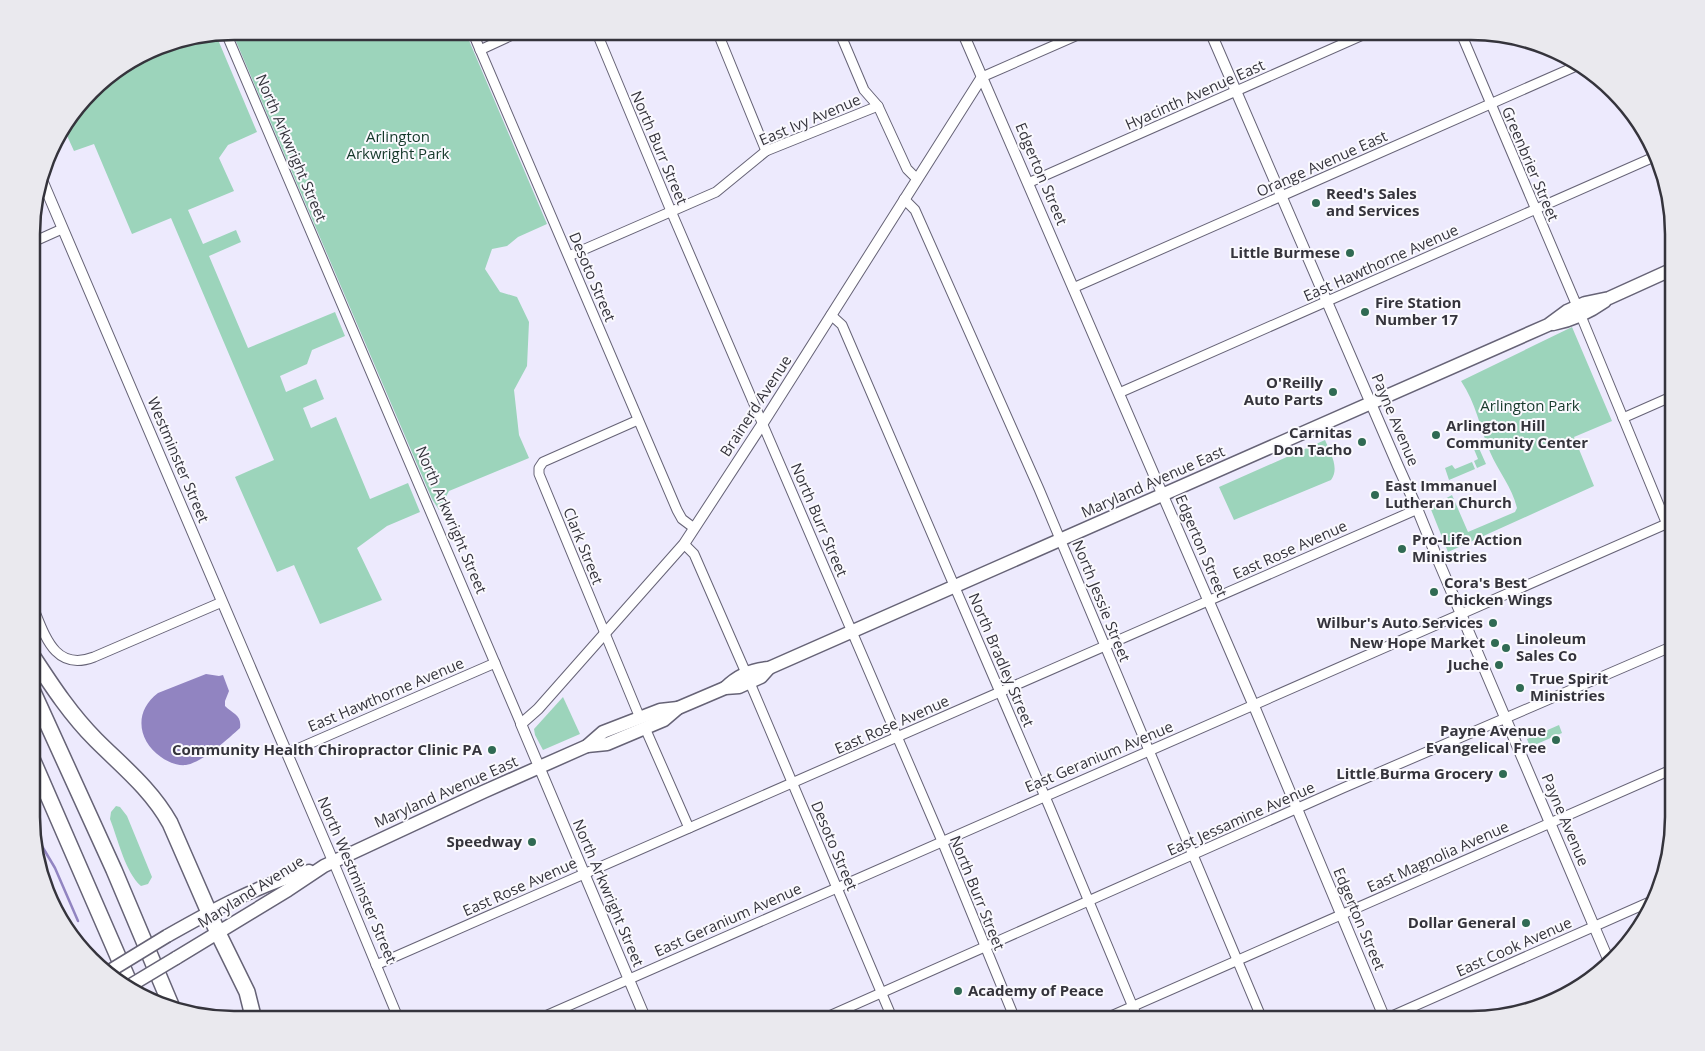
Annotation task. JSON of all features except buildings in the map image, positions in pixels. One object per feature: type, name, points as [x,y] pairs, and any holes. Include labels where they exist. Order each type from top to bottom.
[{"type":"highway","points":[[40,668],[82,725],[132,775],[163,810],[218,933],[247,992],[252,1011]]},
{"type":"highway","points":[[40,707],[114,870],[169,1000]]},
{"type":"highway","points":[[40,777],[128,979]]},
{"type":"main road","name":"Maryland Avenue East","points":[[319,868],[587,746],[607,744],[643,723],[664,720],[678,708],[725,688],[739,687],[748,678],[761,677],[769,668],[1548,325],[1571,320],[1579,311],[1589,312],[1609,298],[1665,273]]},
{"type":"main road","name":"Maryland Avenue","points":[[113,969],[209,912],[281,879],[319,868]]},
{"type":"main road","name":"Maryland Avenue","points":[[134,983],[288,890],[319,868]]},
{"type":"street","name":"North Arkwright Street","points":[[229,40],[642,1011]]},
{"type":"street","name":"Desoto Street","points":[[476,40],[677,510],[682,519],[694,528]]},
{"type":"street","points":[[480,50],[502,40]]},
{"type":"street","name":"North Burr Street","points":[[600,40],[851,632],[942,840],[1011,1011]]},
{"type":"street","points":[[721,40],[766,151]]},
{"type":"street","points":[[843,40],[864,90],[878,106],[907,169],[916,179]]},
{"type":"street","name":"Edgerton Street","points":[[966,40],[1254,706],[1382,1011]]},
{"type":"street","points":[[982,77],[1066,40]]},
{"type":"street","name":"Payne Avenue","points":[[1214,40],[1418,509],[1607,955]]},
{"type":"street","name":"Hyacinth Avenue East","points":[[1028,183],[1352,40]]},
{"type":"street","name":"Greenbrier Street","points":[[1464,40],[1623,418],[1665,512]]},
{"type":"street","name":"Orange Avenue East","points":[[1073,288],[1571,68]]},
{"type":"street","name":"Brainerd Avenue","points":[[521,724],[538,709],[684,544],[763,423],[982,77]]},
{"type":"street","name":"East Ivy Avenue","points":[[569,256],[716,192],[766,151],[878,106]]},
{"type":"street","name":"East Hawthorne Avenue","points":[[1119,393],[1650,159]]},
{"type":"street","name":"Westminster Street","points":[[46,189],[288,753]]},
{"type":"street","name":"North Jessie Street","points":[[904,199],[915,210],[1061,540],[1259,1011]]},
{"type":"street","points":[[40,239],[62,229]]},
{"type":"street","name":"North Bradley Street","points":[[831,315],[842,325],[1045,796],[1135,1011]]},
{"type":"street","points":[[1623,418],[1665,400]]},
{"type":"street","name":"Clark Street","points":[[638,420],[543,462],[538,468],[605,635],[689,828]]},
{"type":"street","name":"East Rose Avenue","points":[[376,965],[1418,509]]},
{"type":"street","name":"East Geranium Avenue","points":[[556,1011],[942,840],[1254,706],[1665,525]]},
{"type":"street","name":"Desoto Street","points":[[684,544],[694,554],[889,1011]]},
{"type":"street","points":[[40,624],[47,641],[54,650],[75,662],[86,660],[222,602]]},
{"type":"street","name":"East Jessamine Avenue","points":[[841,1011],[882,993],[891,987],[1665,649]]},
{"type":"street","name":"East Hawthorne Avenue","points":[[288,753],[495,662]]},
{"type":"street","name":"North Westminster Street","points":[[288,753],[395,1011]]},
{"type":"street","name":"East Magnolia Avenue","points":[[1124,1011],[1665,773]]},
{"type":"street","name":"East Cook Avenue","points":[[1403,1011],[1644,904]]},
{"type":"green space","points":[[218,40],[257,132],[228,145],[219,158],[234,191],[188,210],[203,244],[236,230],[241,242],[209,256],[248,348],[335,312],[345,336],[312,350],[307,364],[280,376],[286,392],[316,379],[324,399],[303,408],[311,428],[336,417],[370,499],[408,483],[420,512],[387,526],[357,548],[382,600],[320,624],[294,565],[277,572],[235,477],[274,460],[171,218],[132,234],[94,144],[74,151],[67,136],[88,106],[116,80],[148,60],[172,50]]},
{"type":"green space","name":"Arlington Arkwright Park","points":[[235,40],[469,40],[547,224],[518,237],[507,246],[492,249],[485,269],[500,292],[517,297],[529,322],[527,366],[514,390],[519,435],[529,458],[449,491],[439,510],[432,499]]},
{"type":"green space","name":"Arlington Park","points":[[1572,327],[1612,421],[1574,437],[1594,486],[1448,552],[1430,507],[1452,495],[1468,532],[1515,512],[1517,508],[1512,493],[1493,459],[1474,407],[1461,381]]},
{"type":"green space","points":[[1325,440],[1335,470],[1331,480],[1234,520],[1219,487]]},
{"type":"green space","points":[[1471,442],[1478,446],[1486,464],[1477,468],[1474,461],[1478,459]]},
{"type":"green space","points":[[1472,462],[1475,469],[1449,480],[1445,468],[1452,465],[1455,469]]},
{"type":"green space","points":[[563,697],[580,734],[543,750],[534,729]]},
{"type":"green space","points":[[1559,725],[1562,733],[1530,747],[1527,739]]},
{"type":"green space","points":[[116,806],[120,807],[127,816],[152,877],[148,884],[141,886],[135,880],[122,855],[110,819],[111,812]]},
{"type":"shaded area","points":[[206,674],[223,675],[229,691],[225,706],[238,717],[240,728],[199,760],[186,765],[167,761],[153,750],[143,734],[142,717],[145,708],[158,693]]},
{"type":"waterway","points":[[43,848],[55,868],[78,921]]},
{"type":"place","name":"Reed's Sales and Services","points":[[1316,203]]},
{"type":"place","name":"Little Burmese","points":[[1350,253]]},
{"type":"place","name":"Fire Station Number 17","points":[[1365,312]]},
{"type":"place","name":"O'Reilly Auto Parts","points":[[1333,392]]},
{"type":"place","name":"Arlington Hill Community Center","points":[[1436,435]]},
{"type":"place","name":"Carnitas Don Tacho","points":[[1362,442]]},
{"type":"place","name":"East Immanuel Lutheran Church","points":[[1375,495]]},
{"type":"place","name":"Pro-Life Action Ministries","points":[[1402,549]]},
{"type":"place","name":"Cora's Best Chicken Wings","points":[[1434,592]]},
{"type":"place","name":"Wilbur's Auto Services","points":[[1493,623]]},
{"type":"place","name":"New Hope Market","points":[[1495,643]]},
{"type":"place","name":"Linoleum Sales Co","points":[[1506,648]]},
{"type":"place","name":"Juche","points":[[1499,665]]},
{"type":"place","name":"True Spirit Ministries","points":[[1520,688]]},
{"type":"place","name":"Payne Avenue Evangelical Free","points":[[1556,740]]},
{"type":"place","name":"Community Health Chiropractor Clinic PA","points":[[492,750]]},
{"type":"place","name":"Little Burma Grocery","points":[[1503,774]]},
{"type":"place","name":"Speedway","points":[[532,842]]},
{"type":"place","name":"Dollar General","points":[[1526,923]]},
{"type":"place","name":"Academy of Peace","points":[[958,991]]}]
